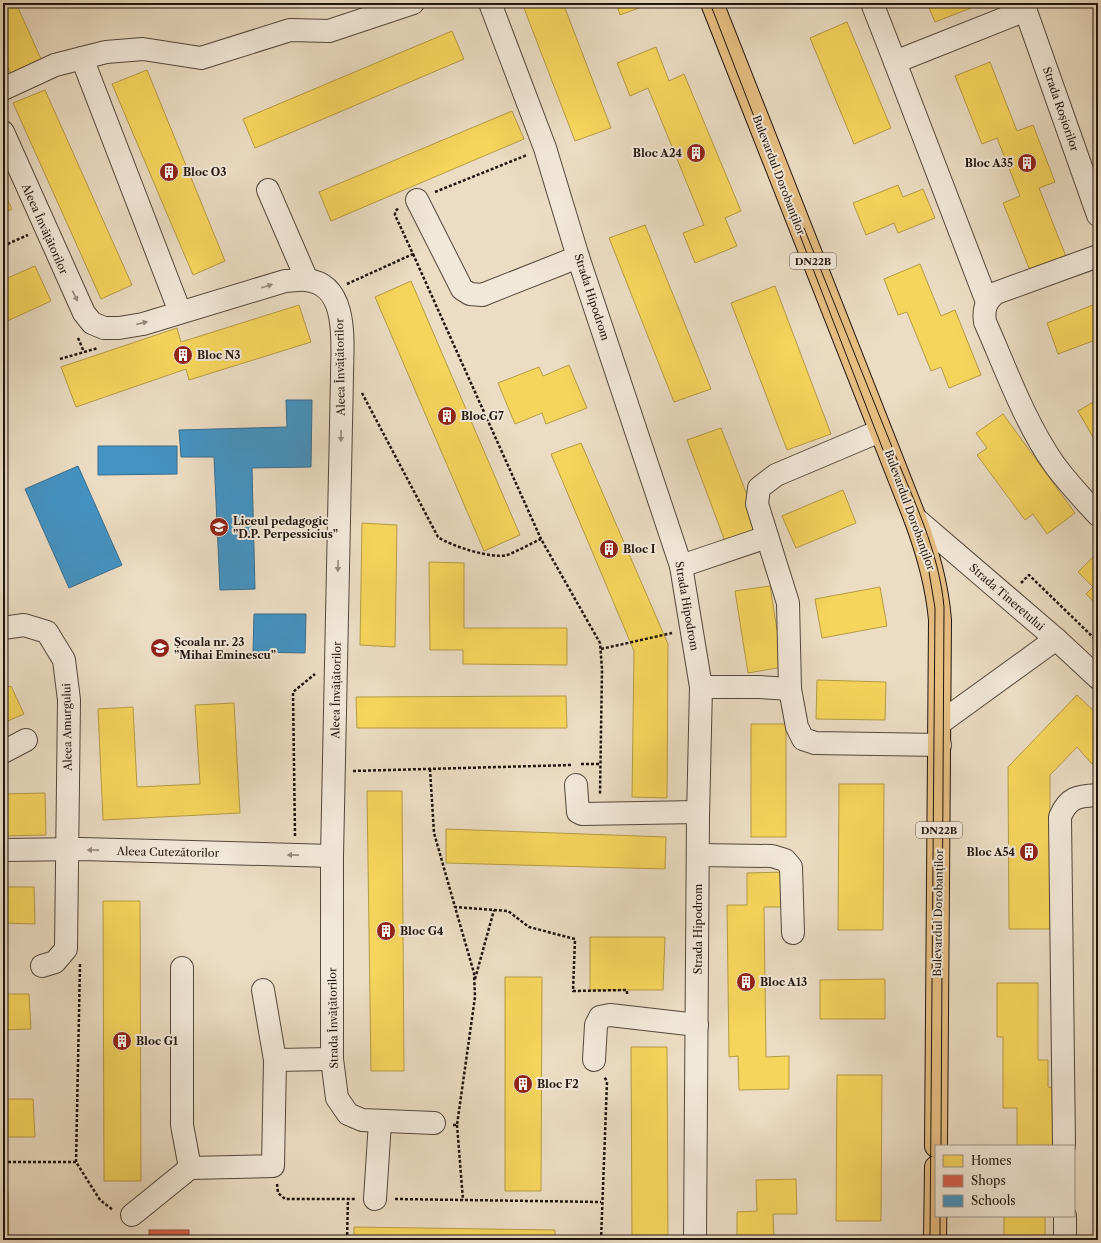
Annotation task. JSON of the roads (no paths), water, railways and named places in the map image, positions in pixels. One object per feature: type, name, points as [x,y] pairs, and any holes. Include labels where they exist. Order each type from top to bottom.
[{"type":"main road","name":"Bulevardul Dorobanților","points":[[712,3],[915,518],[930,558],[938,596],[940,620],[940,745],[936,1145]]},
{"type":"main road","points":[[935,1217],[935,1240]]},
{"type":"street","points":[[3,89],[55,65],[106,52],[143,49],[201,58],[290,30],[329,31],[413,3]]},
{"type":"street","name":"Strada Hipodrom","points":[[490,3],[545,148],[578,257],[681,566],[701,687],[698,812],[695,1240]]},
{"type":"street","points":[[872,3],[987,302]]},
{"type":"street","points":[[895,62],[1024,7]]},
{"type":"street","name":"Strada Roșiorilor","points":[[1024,7],[1098,215]]},
{"type":"street","points":[[82,58],[180,312]]},
{"type":"street","name":"Aleea Învățătorilor","points":[[5,144],[74,294],[92,323],[104,328],[119,328],[180,312],[285,281],[307,280],[323,286],[334,296],[341,322],[342,392],[332,856]]},
{"type":"street","points":[[268,190],[307,280]]},
{"type":"street","points":[[417,200],[462,289],[470,294],[482,295],[578,257]]},
{"type":"street","points":[[1094,503],[1054,465],[1037,436],[1020,402],[985,322],[984,314],[987,302],[996,293],[1098,256]]},
{"type":"street","points":[[880,431],[776,475],[759,488],[757,504],[788,603],[790,689],[797,727],[803,739],[815,743],[940,745]]},
{"type":"street","name":"Strada Tineretului","points":[[915,518],[1056,639],[1098,678]]},
{"type":"street","points":[[681,566],[767,537]]},
{"type":"street","name":"Aleea Amurgului","points":[[3,628],[24,625],[47,632],[64,660],[68,700],[66,949],[55,962],[42,966]]},
{"type":"street","points":[[940,722],[1056,639]]},
{"type":"street","points":[[701,687],[759,687],[790,689]]},
{"type":"street","points":[[3,752],[26,740]]},
{"type":"street","points":[[576,785],[578,812],[582,814],[698,812]]},
{"type":"street","points":[[1064,1145],[1060,817],[1064,806],[1078,796],[1098,795]]},
{"type":"street","name":"Aleea Cutezătorilor","points":[[3,850],[66,849],[332,856]]},
{"type":"street","name":"Strada Învățătorilor","points":[[332,856],[332,1059],[337,1098],[348,1114],[362,1120],[380,1122],[434,1123]]},
{"type":"street","points":[[698,856],[772,856],[785,860],[790,867],[793,933]]},
{"type":"street","points":[[182,968],[182,1125],[190,1168]]},
{"type":"street","points":[[132,1215],[190,1168],[273,1166],[275,1060],[263,990]]},
{"type":"street","points":[[594,1060],[596,1025],[600,1017],[610,1015],[697,1025]]},
{"type":"street","points":[[275,1060],[332,1059]]},
{"type":"street","points":[[375,1199],[380,1122]]},
{"type":"street","points":[[1064,1217],[1065,1240]]},
{"type":"tram line","points":[[710,3],[928,566],[935,608],[930,1240]]},
{"type":"tram line","points":[[804,228],[924,526],[937,566],[941,586],[944,607],[941,1145]]},
{"type":"tram line","points":[[940,1217],[940,1240]]},
{"type":"place","name":"Bloc A24","points":[[696,153]]},
{"type":"place","name":"Bloc A35","points":[[1027,163]]},
{"type":"place","name":"Bloc O3","points":[[169,172]]},
{"type":"place","name":"Bloc N3","points":[[183,355]]},
{"type":"place","name":"Bloc G7","points":[[447,416]]},
{"type":"place","name":"Liceul pedagogic ”D.P. Perpessicius”","points":[[219,527]]},
{"type":"place","name":"Bloc I","points":[[609,549]]},
{"type":"place","name":"Școala nr. 23 ”Mihai Eminescu”","points":[[160,648]]},
{"type":"place","name":"Bloc A54","points":[[1029,852]]},
{"type":"place","name":"Bloc G4","points":[[386,931]]},
{"type":"place","name":"Bloc A13","points":[[746,982]]},
{"type":"place","name":"Bloc G1","points":[[122,1041]]},
{"type":"place","name":"Bloc F2","points":[[523,1084]]}]
